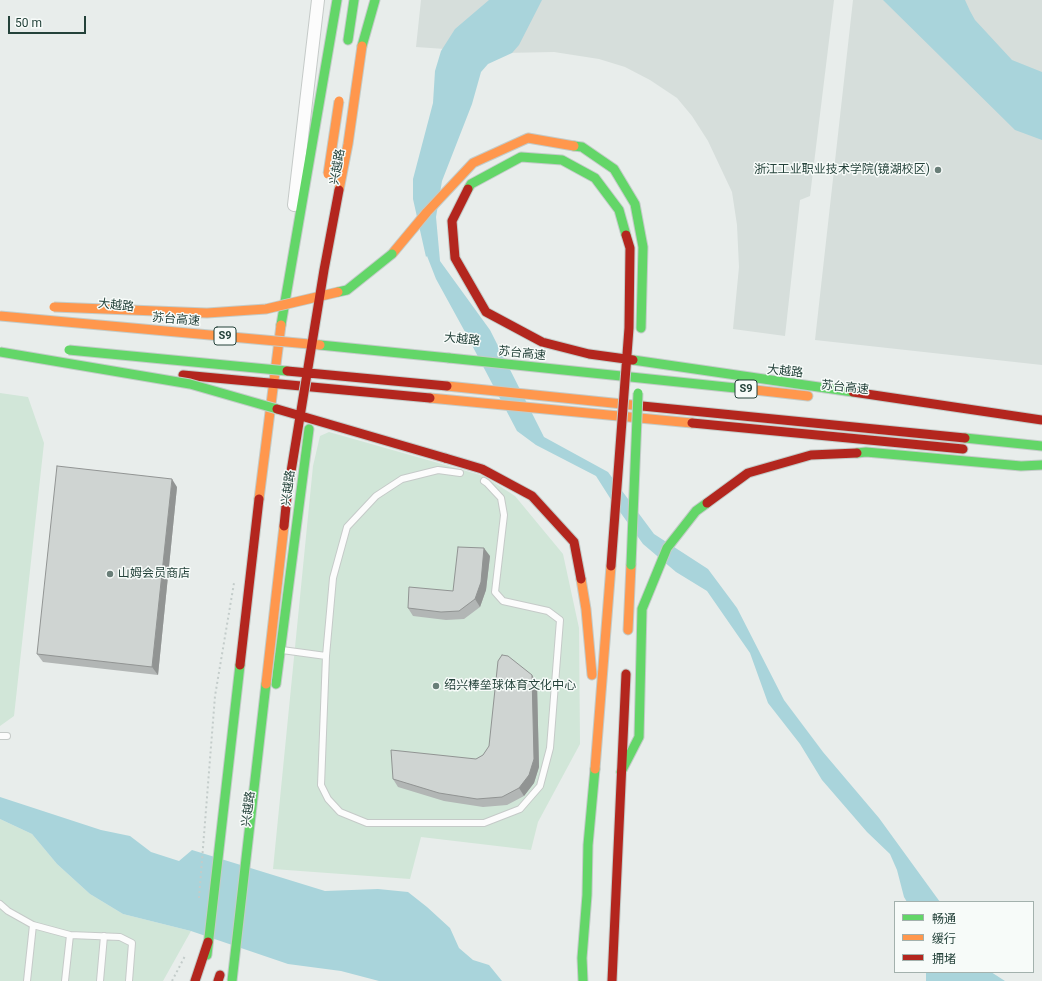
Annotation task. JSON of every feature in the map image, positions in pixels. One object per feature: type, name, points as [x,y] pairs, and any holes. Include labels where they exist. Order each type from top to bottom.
[{"type":"main road","points":[[204,981],[272,384],[279,334],[337,0]]},
{"type":"main road","points":[[351,0],[347,44],[354,0]]},
{"type":"main road","points":[[232,981],[287,496],[324,270],[348,144],[368,0]]},
{"type":"main road","points":[[362,46],[376,0]]},
{"type":"main road","name":"兴越路","points":[[314,391],[321,338],[376,0]]},
{"type":"main road","points":[[326,182],[340,96]]},
{"type":"main road","points":[[41,307],[207,313],[266,309],[347,290],[392,254],[427,212],[473,163],[528,138],[582,147],[614,169],[635,204],[642,246],[641,336]]},
{"type":"main road","points":[[583,981],[582,958],[587,895],[588,845],[597,744],[626,360],[627,352],[628,344],[630,248],[619,210],[595,178],[562,160],[521,157],[471,184],[452,221],[454,258],[486,312],[542,342],[589,354],[613,357],[620,358],[628,359],[636,360],[1042,420]]},
{"type":"main road","points":[[305,307],[308,292]]},
{"type":"main road","name":"大越路","points":[[0,307],[1002,405]]},
{"type":"main road","name":"苏台高速","points":[[0,316],[347,348],[821,397]]},
{"type":"main road","points":[[287,424],[302,331]]},
{"type":"main road","points":[[0,344],[16,345]]},
{"type":"main road","name":"S9","points":[[63,350],[345,376],[1042,446]]},
{"type":"main road","points":[[0,352],[190,384],[482,469],[532,496],[574,542],[586,609],[597,744]]},
{"type":"main road","points":[[627,637],[640,352]]},
{"type":"main road","points":[[0,357],[272,384],[314,391],[541,409],[970,450]]},
{"type":"main road","name":"苏台高速","points":[[836,399],[1042,420]]},
{"type":"main road","name":"兴越路","points":[[275,696],[311,411]]},
{"type":"main road","points":[[621,772],[639,737],[642,609],[667,548],[696,511],[748,473],[811,455],[866,452],[1020,466],[1042,465]]},
{"type":"main road","points":[[612,981],[626,668]]},
{"type":"main road","name":"兴越路","points":[[240,981],[262,803]]},
{"type":"main road","points":[[195,981],[208,942]]},
{"type":"main road","points":[[218,981],[221,967]]},
{"type":"street","points":[[279,334],[318,0]]},
{"type":"lane","points":[[467,474],[438,470],[402,479],[376,496],[347,527],[333,578],[326,656],[321,785],[328,799],[340,812],[367,823],[484,823],[520,809],[540,786],[550,748],[560,620],[548,611],[503,601],[495,592],[504,515],[501,498],[487,483],[480,480]]},
{"type":"lane","points":[[281,650],[326,656]]},
{"type":"lane","points":[[0,904],[8,911],[33,925],[70,935],[120,937],[132,943],[129,981]]},
{"type":"lane","points":[[27,981],[33,925]]},
{"type":"lane","points":[[65,981],[70,935]]},
{"type":"lane","points":[[100,981],[104,936]]},
{"type":"path","points":[[198,900],[216,696],[235,580]]},
{"type":"path","points":[[172,981],[189,950]]},
{"type":"shaded area","points":[[421,0],[834,0],[810,196],[800,200],[785,336],[733,329],[739,267],[737,225],[732,192],[708,141],[692,116],[677,98],[650,80],[625,67],[599,59],[554,52],[503,53],[416,47]]},
{"type":"shaded area","name":"浙江工业职业技术学院(镜湖校区)","points":[[853,0],[1042,0],[1042,365],[815,340]]},
{"type":"green space","points":[[0,393],[28,397],[44,443],[14,716],[0,726]]},
{"type":"green space","name":"绍兴棒垒球体育文化中心","points":[[329,432],[484,476],[515,496],[563,554],[579,628],[580,744],[538,822],[531,850],[421,837],[410,879],[273,869],[313,466],[320,436]]},
{"type":"green space","points":[[0,819],[32,834],[57,864],[90,894],[123,914],[191,931],[163,981],[0,981]]},
{"type":"water","points":[[489,0],[542,0],[519,45],[512,53],[488,64],[481,72],[472,104],[442,181],[436,217],[440,261],[490,330],[544,437],[608,472],[654,534],[708,569],[737,608],[784,700],[823,752],[879,818],[939,901],[906,901],[897,870],[890,854],[867,832],[822,780],[800,744],[768,703],[750,653],[707,591],[676,572],[643,544],[596,476],[536,445],[517,431],[436,279],[427,256],[426,257],[413,199],[413,179],[433,103],[435,71],[441,51],[455,29]]},
{"type":"water","points":[[883,0],[965,0],[975,20],[1012,60],[1042,72],[1042,140],[1015,130]]},
{"type":"water","points":[[0,797],[101,830],[130,836],[151,852],[179,861],[192,850],[325,891],[378,889],[408,892],[450,928],[459,948],[473,960],[489,965],[502,981],[379,981],[341,971],[288,964],[191,931],[123,914],[90,894],[57,864],[32,834],[0,819]]},
{"type":"water","points":[[926,973],[993,973],[1005,981],[926,981]]},
{"type":"building","name":"山姆会员商店","points":[[57,466],[172,479],[152,667],[37,654]]},
{"type":"building","points":[[458,547],[484,548],[481,582],[475,599],[459,611],[441,612],[408,608],[409,587],[453,591]]},
{"type":"building","points":[[502,655],[508,656],[532,675],[534,759],[529,775],[519,788],[502,797],[477,799],[439,793],[393,779],[391,750],[476,759],[483,755],[489,746],[498,661]]},
{"type":"traffic: fast","points":[[281,325],[337,0]]},
{"type":"traffic: fast","points":[[348,40],[354,0]]},
{"type":"traffic: fast","points":[[362,46],[375,0]]},
{"type":"traffic: fast","points":[[574,146],[582,147],[614,169],[635,204],[643,247],[641,328]]},
{"type":"traffic: fast","points":[[468,189],[471,184],[521,157],[562,160],[595,178],[619,210],[626,235]]},
{"type":"traffic: fast","points":[[338,292],[347,290],[392,254]]},
{"type":"traffic: fast","points":[[320,345],[449,358]]},
{"type":"traffic: fast","points":[[69,350],[287,371]]},
{"type":"traffic: fast","points":[[0,352],[190,384],[277,409]]},
{"type":"traffic: fast","points":[[449,358],[755,390]]},
{"type":"traffic: fast","points":[[633,360],[853,392]]},
{"type":"traffic: fast","points":[[631,565],[638,393]]},
{"type":"traffic: fast","points":[[276,684],[309,429]]},
{"type":"traffic: fast","points":[[965,438],[1042,446]]},
{"type":"traffic: fast","points":[[857,453],[866,452],[1021,466],[1042,465]]},
{"type":"traffic: fast","points":[[621,772],[639,737],[642,609],[667,548],[696,511],[707,503]]},
{"type":"traffic: fast","points":[[207,955],[240,665]]},
{"type":"traffic: fast","points":[[232,981],[266,684]]},
{"type":"traffic: fast","points":[[583,981],[582,958],[587,895],[588,845],[595,769]]},
{"type":"traffic: slow","points":[[339,190],[348,144],[362,46]]},
{"type":"traffic: slow","points":[[328,174],[339,101]]},
{"type":"traffic: slow","points":[[392,254],[427,212],[473,163],[528,138],[574,146]]},
{"type":"traffic: slow","points":[[54,307],[207,313],[266,309],[338,292]]},
{"type":"traffic: slow","points":[[0,316],[320,345]]},
{"type":"traffic: slow","points":[[259,499],[281,325]]},
{"type":"traffic: slow","points":[[447,386],[642,406]]},
{"type":"traffic: slow","points":[[755,390],[808,396]]},
{"type":"traffic: slow","points":[[430,398],[692,423]]},
{"type":"traffic: slow","points":[[266,684],[284,526]]},
{"type":"traffic: slow","points":[[628,630],[631,565]]},
{"type":"traffic: slow","points":[[595,769],[611,566]]},
{"type":"traffic: slow","points":[[581,579],[586,609],[592,675]]},
{"type":"traffic: jam","points":[[468,189],[452,221],[455,258],[486,312],[542,342],[589,354],[633,360]]},
{"type":"traffic: jam","points":[[284,526],[287,496],[324,270],[339,190]]},
{"type":"traffic: jam","points":[[611,566],[629,328],[630,248],[626,235]]},
{"type":"traffic: jam","points":[[287,371],[447,386]]},
{"type":"traffic: jam","points":[[183,375],[430,398]]},
{"type":"traffic: jam","points":[[853,392],[1042,420]]},
{"type":"traffic: jam","points":[[642,406],[965,438]]},
{"type":"traffic: jam","points":[[277,409],[445,458]]},
{"type":"traffic: jam","points":[[692,423],[963,449]]},
{"type":"traffic: jam","points":[[707,503],[748,473],[811,455],[857,453]]},
{"type":"traffic: jam","points":[[445,458],[482,469],[532,496],[574,542],[581,579]]},
{"type":"traffic: jam","points":[[240,665],[259,499]]},
{"type":"traffic: jam","points":[[612,981],[626,674]]},
{"type":"traffic: jam","points":[[195,981],[208,942]]},
{"type":"traffic: jam","points":[[218,981],[220,975]]},
{"type":"place","name":"浙江工业职业技术学院(镜湖校区)","points":[[938,170]]},
{"type":"place","name":"山姆会员商店","points":[[110,574]]},
{"type":"place","name":"绍兴棒垒球体育文化中心","points":[[436,686]]}]
